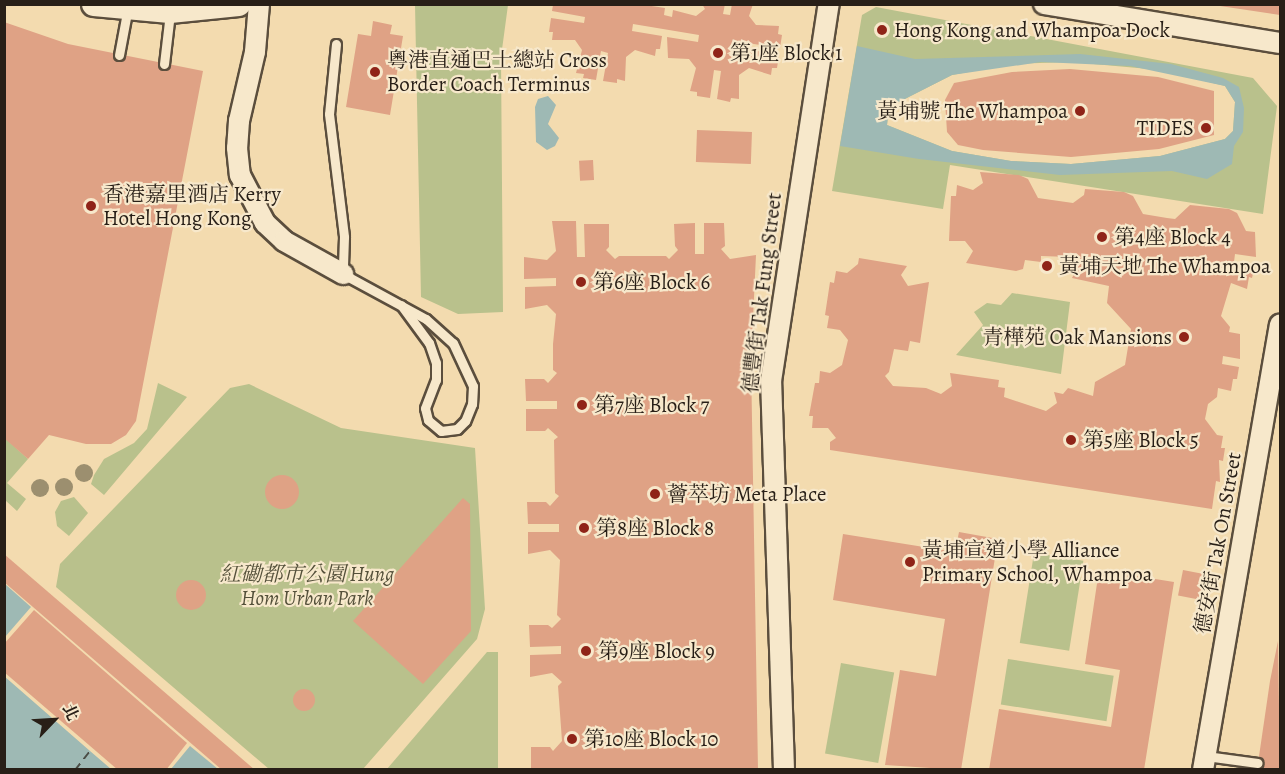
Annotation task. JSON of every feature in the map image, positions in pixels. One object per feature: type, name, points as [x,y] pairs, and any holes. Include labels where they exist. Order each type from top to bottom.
[{"type":"street","points":[[94,4],[169,8],[239,4]]},
{"type":"street","points":[[259,4],[255,52],[239,121],[237,148],[240,175],[250,200],[284,241],[343,273]]},
{"type":"street","name":"德豐街 Tak Fung Street","points":[[784,770],[771,381],[830,4]]},
{"type":"street","points":[[1044,4],[1281,43]]},
{"type":"street","name":"德安街 Tak On Street","points":[[1204,763],[1280,336]]},
{"type":"lane","points":[[119,55],[128,7]]},
{"type":"lane","points":[[164,64],[169,8]]},
{"type":"lane","points":[[336,44],[329,114],[344,237],[343,273],[401,305],[441,329],[453,343],[468,371],[472,404],[465,421],[457,429],[441,431],[428,420],[425,408],[435,380],[436,363],[429,343],[401,305]]},
{"type":"lane","points":[[1204,763],[1258,763]]},
{"type":"green space","points":[[415,5],[508,5],[501,57],[503,312],[458,314],[421,297]]},
{"type":"green space","points":[[876,7],[1253,78],[1277,106],[1263,214],[950,165],[943,209],[832,191],[862,15]],"holes":[[[1071,62],[1160,70],[1225,86],[1235,102],[1233,131],[1225,139],[1160,156],[1071,164],[1011,161],[952,151],[887,125],[889,107],[952,75],[1012,64]]]},
{"type":"green space","points":[[1012,293],[1070,302],[1061,374],[956,355],[983,325],[974,312],[987,303],[1001,305]]},
{"type":"green space","points":[[158,383],[187,397],[104,495],[91,484],[94,475],[104,459],[134,443],[147,429]]},
{"type":"green space","name":"紅磡都市公園 Hung Hom Urban Park","points":[[249,384],[341,428],[475,448],[485,609],[477,639],[363,769],[269,769],[56,587],[60,564],[230,388]]},
{"type":"green space","points":[[5,438],[28,459],[7,483],[26,499],[17,511],[5,500]]},
{"type":"green space","points":[[74,497],[88,513],[69,536],[57,526],[55,512],[61,501]]},
{"type":"green space","points":[[1034,553],[1083,561],[1069,651],[1020,643]]},
{"type":"green space","points":[[487,652],[498,652],[498,769],[387,769]]},
{"type":"green space","points":[[1008,659],[1114,676],[1106,721],[1001,704]]},
{"type":"green space","points":[[841,663],[894,672],[878,763],[825,754]]},
{"type":"water","points":[[857,46],[915,59],[1080,54],[1171,64],[1223,78],[1239,87],[1244,108],[1243,132],[1234,146],[1232,164],[1207,179],[1172,171],[1060,175],[919,159],[840,146]],"holes":[[[1041,62],[1130,66],[1225,86],[1235,102],[1233,131],[1225,139],[1160,156],[1071,164],[1011,161],[952,151],[887,125],[889,107],[952,75]]]},
{"type":"water","points":[[548,96],[556,105],[548,124],[559,138],[555,146],[547,150],[536,142],[535,107],[538,99]]},
{"type":"water","points":[[5,584],[31,607],[5,637]]},
{"type":"water","points":[[4,676],[90,751],[111,769],[5,769]]},
{"type":"water","points":[[190,746],[218,769],[171,769]]},
{"type":"building","points":[[702,4],[725,4],[723,14],[730,15],[732,4],[753,4],[749,16],[756,25],[779,26],[778,34],[782,35],[780,48],[747,43],[746,49],[779,55],[777,68],[772,68],[771,75],[749,68],[739,75],[739,99],[731,98],[730,102],[717,99],[721,71],[714,70],[710,98],[697,96],[697,92],[690,91],[696,68],[689,59],[668,58],[667,37],[698,42],[699,35],[633,24],[632,31],[662,36],[660,49],[656,49],[655,56],[635,50],[626,57],[625,81],[617,79],[617,83],[603,81],[608,53],[601,51],[596,80],[583,78],[584,74],[576,73],[582,50],[575,40],[552,40],[553,32],[549,32],[551,18],[584,23],[585,17],[552,11],[553,5],[645,5],[665,8],[664,15],[672,17],[673,10],[696,16],[705,9]]},
{"type":"building","points":[[1220,4],[1280,4],[1280,15],[1220,6]]},
{"type":"building","name":"粵港直通巴士總站 Cross Border Coach Terminus","points":[[373,21],[392,25],[390,34],[403,36],[390,115],[346,107],[358,34],[371,36]]},
{"type":"building","name":"香港嘉里酒店 Kerry Hotel Hong Kong","points":[[4,22],[68,44],[203,71],[136,421],[126,435],[111,444],[86,444],[49,435],[28,459],[4,438]]},
{"type":"building","name":"黃埔號 The Whampoa","points":[[1070,69],[1158,77],[1214,91],[1214,135],[1159,149],[1071,157],[983,150],[958,145],[947,132],[945,100],[954,83],[1012,72]]},
{"type":"building","points":[[697,130],[752,132],[751,164],[696,162]]},
{"type":"building","points":[[593,160],[594,180],[580,181],[579,161]]},
{"type":"building","name":"青樺苑 Oak Mansions","points":[[980,172],[1019,175],[1028,179],[1038,198],[1073,203],[1084,195],[1085,189],[1124,192],[1133,196],[1143,214],[1167,218],[1175,219],[1190,205],[1229,209],[1237,213],[1246,231],[1255,232],[1256,257],[1235,254],[1234,262],[1255,265],[1252,278],[1249,277],[1247,289],[1231,283],[1221,316],[1230,327],[1229,332],[1240,334],[1240,359],[1223,356],[1222,364],[1239,367],[1237,379],[1233,379],[1231,391],[1218,388],[1217,397],[1208,404],[1205,419],[1217,435],[1223,436],[1221,448],[1225,448],[1223,461],[1219,460],[1220,482],[1216,481],[1212,509],[830,450],[830,442],[836,438],[828,428],[812,428],[813,416],[809,416],[815,383],[819,383],[820,371],[830,373],[842,365],[848,340],[840,330],[827,328],[829,316],[825,315],[830,282],[834,283],[836,271],[847,273],[858,264],[859,258],[907,266],[901,275],[908,286],[929,282],[920,343],[910,341],[908,351],[894,349],[889,372],[885,376],[893,386],[926,388],[941,394],[952,386],[950,373],[999,380],[998,387],[1005,388],[1004,397],[1046,411],[1057,403],[1054,392],[1063,394],[1068,388],[1093,396],[1095,382],[1125,365],[1131,329],[1107,303],[1109,286],[1072,278],[1077,268],[1070,257],[1041,256],[1041,262],[1025,260],[1023,269],[1016,271],[966,263],[973,251],[965,241],[949,241],[951,196],[956,196],[957,185],[973,190],[983,183]]},
{"type":"building","name":"薈萃坊 Meta Place","points":[[552,221],[576,221],[577,257],[585,257],[584,224],[609,224],[609,247],[606,250],[615,259],[619,256],[666,256],[669,259],[678,250],[675,246],[674,224],[695,223],[695,254],[704,254],[704,223],[724,223],[725,246],[721,249],[730,259],[756,255],[751,361],[758,770],[531,769],[531,747],[550,747],[553,751],[562,741],[558,686],[562,682],[552,673],[530,677],[530,655],[561,654],[561,646],[530,647],[529,625],[548,625],[552,628],[561,619],[557,615],[560,560],[550,550],[528,554],[528,532],[559,532],[559,524],[528,524],[527,502],[546,502],[550,506],[559,496],[555,493],[554,440],[558,437],[548,428],[545,431],[526,431],[526,409],[557,409],[557,401],[526,401],[525,379],[544,379],[548,383],[557,373],[553,370],[556,314],[547,305],[525,309],[525,287],[556,286],[556,278],[524,279],[524,257],[547,260],[556,251]]},
{"type":"building","points":[[282,475],[294,480],[299,492],[294,504],[282,509],[270,504],[265,492],[270,480]]},
{"type":"building","points":[[463,498],[470,504],[471,631],[423,684],[353,621]]},
{"type":"building","points":[[959,532],[998,539],[961,770],[885,765],[900,670],[936,676],[945,619],[833,600],[843,534],[955,552]]},
{"type":"building","points":[[4,554],[255,770],[222,770],[4,582]]},
{"type":"building","points":[[1099,570],[1174,582],[1144,770],[989,770],[999,709],[1111,727],[1120,670],[1085,664]]},
{"type":"building","points":[[1183,570],[1208,575],[1203,600],[1178,596]]},
{"type":"building","points":[[191,580],[201,585],[206,595],[201,605],[191,610],[181,605],[176,595],[181,585]]},
{"type":"building","points":[[34,610],[187,743],[166,770],[118,770],[4,672],[4,644]]},
{"type":"building","points":[[1278,641],[1280,770],[1257,770],[1270,681]]},
{"type":"building","points":[[304,689],[314,696],[315,700],[308,710],[304,711],[294,704],[293,700],[300,690]]},
{"type":"ferry route","points":[[75,770],[90,751]]},
{"type":"place","name":"Hong Kong and Whampoa Dock","points":[[882,30]]},
{"type":"place","name":"第1座 Block 1","points":[[718,53]]},
{"type":"place","name":"粵港直通巴士總站 Cross Border Coach Terminus","points":[[375,72]]},
{"type":"place","name":"黃埔號 The Whampoa","points":[[1080,111]]},
{"type":"place","name":"TIDES","points":[[1206,128]]},
{"type":"place","name":"香港嘉里酒店 Kerry Hotel Hong Kong","points":[[91,206]]},
{"type":"place","name":"第4座 Block 4","points":[[1102,237]]},
{"type":"place","name":"黃埔天地 The Whampoa","points":[[1047,266]]},
{"type":"place","name":"第6座 Block 6","points":[[581,282]]},
{"type":"place","name":"青樺苑 Oak Mansions","points":[[1184,337]]},
{"type":"place","name":"第7座 Block 7","points":[[582,405]]},
{"type":"place","name":"第5座 Block 5","points":[[1071,440]]},
{"type":"place","name":"薈萃坊 Meta Place","points":[[655,494]]},
{"type":"place","name":"第8座 Block 8","points":[[584,528]]},
{"type":"place","name":"黃埔宣道小學 Alliance Primary School, Whampoa","points":[[910,562]]},
{"type":"place","name":"第9座 Block 9","points":[[586,651]]},
{"type":"place","name":"第10座 Block 10","points":[[572,739]]}]
